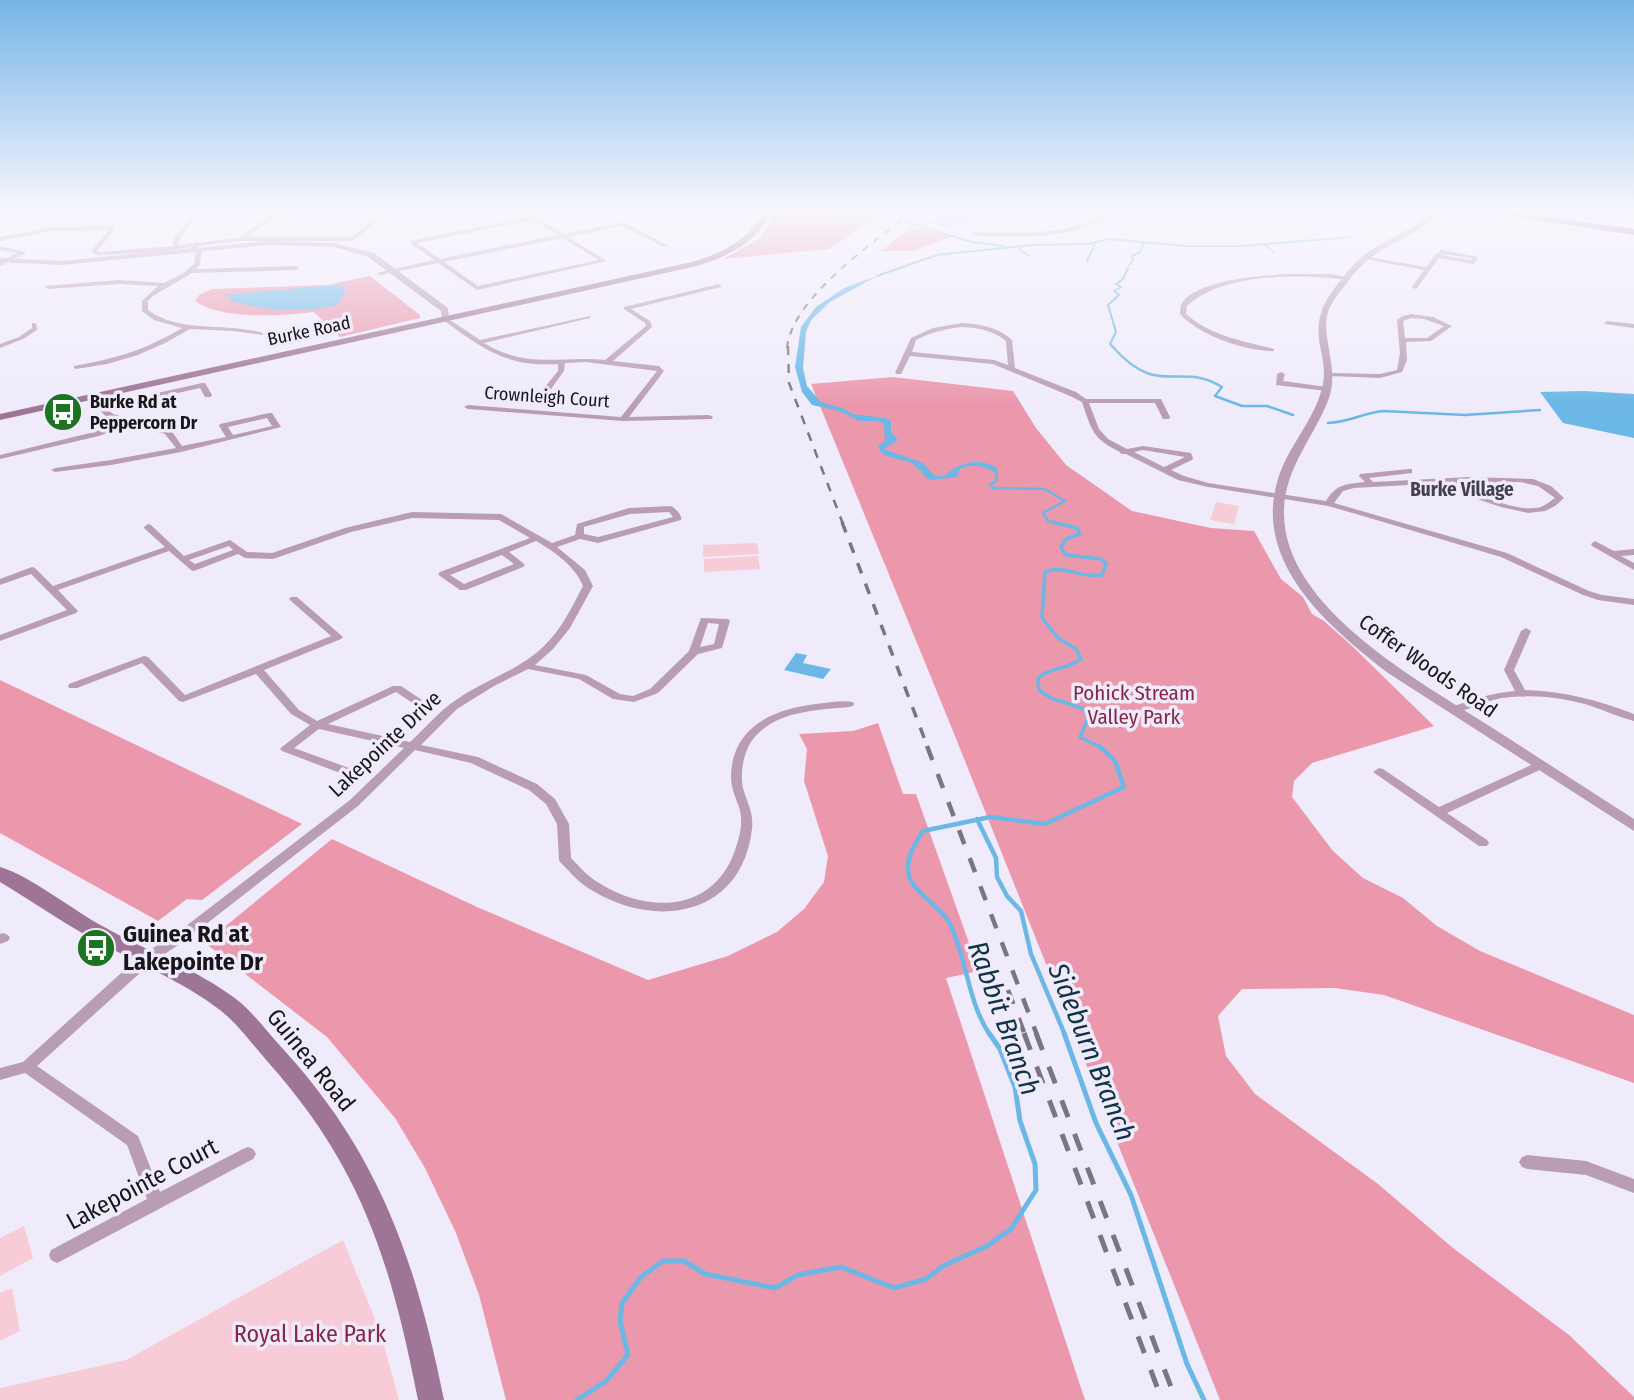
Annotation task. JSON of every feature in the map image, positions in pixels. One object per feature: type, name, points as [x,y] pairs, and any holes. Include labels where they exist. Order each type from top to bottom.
[{"type":"main road","name":"Burke Road","points":[[0,417],[637,275]]},
{"type":"main road","name":"Guinea Road","points":[[0,874],[146,959],[188,979],[230,1006],[312,1095],[346,1145],[374,1198],[398,1258],[417,1325],[431,1400]]},
{"type":"street","points":[[183,275],[147,298],[145,310],[161,321],[190,326],[247,329],[261,334]]},
{"type":"street","points":[[383,275],[445,319],[445,310],[397,275]]},
{"type":"street","points":[[458,275],[477,288],[537,275]]},
{"type":"street","points":[[1272,350],[1229,339],[1197,326],[1183,314],[1184,305],[1197,294],[1240,281],[1279,275]]},
{"type":"street","points":[[1319,275],[1347,278]]},
{"type":"street","name":"Coffer Woods Road","points":[[1349,275],[1326,306],[1322,316],[1330,375],[1327,390],[1286,471],[1280,497],[1281,530],[1285,549],[1299,579],[1316,602],[1364,648],[1454,710],[1634,826]]},
{"type":"street","points":[[1415,287],[1423,275]]},
{"type":"street","points":[[48,287],[119,282],[164,285]]},
{"type":"street","points":[[607,362],[649,327],[648,322],[626,308],[719,286]]},
{"type":"street","points":[[1330,375],[1380,376],[1400,371],[1403,367],[1401,340],[1400,320],[1405,316],[1416,315],[1449,326],[1429,340],[1401,340]]},
{"type":"street","points":[[478,343],[588,317]]},
{"type":"street","name":"Crownleigh Court","points":[[445,319],[478,343],[516,360],[539,363],[607,362],[651,366],[661,372],[623,419]]},
{"type":"street","points":[[1607,323],[1634,326]]},
{"type":"street","points":[[0,346],[30,333],[35,329],[34,324]]},
{"type":"street","points":[[76,367],[140,354],[190,326]]},
{"type":"street","points":[[899,373],[913,339],[959,326],[996,331],[1009,340],[1012,369]]},
{"type":"street","points":[[908,354],[984,360],[1012,369],[1085,401],[1158,401],[1166,417]]},
{"type":"street","points":[[540,398],[561,371],[562,362]]},
{"type":"street","points":[[1281,374],[1279,383],[1327,390]]},
{"type":"street","points":[[100,408],[202,385],[208,395]]},
{"type":"street","points":[[91,396],[110,416],[168,432],[181,450]]},
{"type":"street","points":[[1085,401],[1098,434],[1124,452],[1164,470],[1208,485],[1329,504],[1504,555],[1601,598],[1634,601]]},
{"type":"street","name":"Crownleigh Court","points":[[468,407],[623,419],[709,417]]},
{"type":"street","points":[[55,470],[107,465],[181,450],[230,438],[242,435],[277,426],[269,415],[223,426],[230,438]]},
{"type":"street","points":[[0,457],[96,434],[129,422]]},
{"type":"street","points":[[1124,452],[1143,448],[1188,454],[1186,462],[1164,470]]},
{"type":"street","points":[[1371,484],[1363,476],[1409,471]]},
{"type":"street","points":[[1329,504],[1332,496],[1343,488],[1371,484],[1448,482],[1528,480],[1541,484],[1560,498],[1541,510],[1528,510],[1471,496],[1448,482]]},
{"type":"street","points":[[551,546],[579,536],[598,540],[678,518],[671,509],[629,511],[579,526],[579,536]]},
{"type":"street","name":"Lakepointe Drive","points":[[0,1074],[27,1067],[146,959],[178,939],[296,850],[364,794],[453,707],[490,684],[527,666],[549,647],[567,626],[588,586],[582,572],[551,546],[501,517],[412,515],[348,530],[273,556],[245,555],[240,550],[194,568],[170,548]]},
{"type":"street","points":[[52,589],[170,548],[148,527]]},
{"type":"street","points":[[503,551],[520,565],[463,588],[443,574],[491,556],[503,551],[537,538]]},
{"type":"street","points":[[1595,544],[1634,567]]},
{"type":"street","points":[[1612,554],[1634,552]]},
{"type":"street","points":[[0,582],[32,570],[73,611],[0,638]]},
{"type":"street","points":[[73,686],[144,659],[183,699],[338,637],[294,599]]},
{"type":"street","points":[[1520,691],[1509,670],[1526,631]]},
{"type":"street","points":[[527,666],[582,677],[617,697],[634,699],[654,691],[694,652]]},
{"type":"street","points":[[258,670],[295,712],[317,725],[474,760],[533,787],[551,802],[563,824],[565,860],[590,884],[630,902],[663,909],[690,904],[720,888],[737,863],[745,838],[747,813],[737,787],[737,759],[749,737],[768,720],[803,709],[849,704]]},
{"type":"street","points":[[348,772],[286,748],[317,725],[397,688],[421,704]]},
{"type":"street","points":[[1454,710],[1491,696],[1520,691],[1565,695],[1634,718]]},
{"type":"street","points":[[1439,812],[1540,765]]},
{"type":"street","points":[[1379,772],[1483,843]]},
{"type":"street","points":[[27,1067],[133,1141],[156,1202]]},
{"type":"street","name":"Lakepointe Court","points":[[57,1255],[248,1154]]},
{"type":"street","points":[[1527,1162],[1586,1168],[1634,1186]]},
{"type":"green space","points":[[370,276],[420,315],[420,318],[340,337],[314,312],[286,315],[236,314],[206,307],[195,301],[199,295],[212,289],[327,285]]},
{"type":"green space","name":"Pohick Stream Valley Park","points":[[893,377],[1013,391],[1036,428],[1066,465],[1132,511],[1211,528],[1254,531],[1281,579],[1303,597],[1312,614],[1352,646],[1434,726],[1312,763],[1294,781],[1292,797],[1333,851],[1363,878],[1403,898],[1437,926],[1480,951],[1634,1015],[1634,1083],[1384,995],[1335,988],[1242,989],[1218,1016],[1226,1056],[1255,1094],[1378,1184],[1453,1248],[1569,1335],[1634,1397],[1634,1400],[1220,1400],[953,731],[811,384]]},
{"type":"green space","points":[[1216,502],[1239,506],[1234,524],[1210,520]]},
{"type":"green space","points":[[757,543],[759,554],[703,557],[703,545]]},
{"type":"green space","points":[[758,556],[760,569],[704,572],[704,559]]},
{"type":"green space","points":[[0,680],[302,824],[202,900],[187,899],[158,921],[0,833]]},
{"type":"green space","points":[[878,723],[903,794],[916,794],[979,971],[946,978],[1085,1400],[506,1400],[479,1295],[456,1233],[425,1168],[395,1118],[327,1037],[205,943],[332,839],[477,907],[648,980],[728,956],[777,932],[804,909],[824,882],[828,856],[804,781],[807,749],[799,734],[853,731]]},
{"type":"green space","points":[[24,1226],[33,1258],[0,1276],[0,1238]]},
{"type":"green space","name":"Royal Lake Park","points":[[343,1240],[381,1334],[399,1400],[0,1400],[0,1388],[126,1360]]},
{"type":"green space","points":[[12,1288],[20,1331],[0,1341],[0,1293]]},
{"type":"water","points":[[878,275],[830,302],[811,320],[806,332],[803,368],[807,386],[821,402],[845,409],[852,414],[886,418],[891,422],[891,432],[898,440],[884,449],[923,463],[935,476],[944,476],[962,465],[975,462],[996,467],[998,474],[984,467],[970,466],[960,469],[957,477],[930,480],[913,464],[880,451],[878,446],[885,441],[884,424],[878,421],[859,421],[839,411],[812,405],[802,392],[795,367],[801,327],[816,307],[844,288]]},
{"type":"water","points":[[343,286],[345,294],[338,304],[307,310],[268,309],[230,301],[231,296],[221,295]]},
{"type":"water","points":[[1540,392],[1634,394],[1634,438],[1563,423]]},
{"type":"water","points":[[796,653],[807,655],[803,663],[831,669],[823,679],[784,670]]},
{"type":"waterway","points":[[1125,275],[1116,284],[1121,287],[1114,291],[1119,295],[1108,305],[1116,332],[1110,344],[1128,362],[1156,376],[1207,380],[1222,387],[1215,396],[1242,406],[1267,406],[1293,415]]},
{"type":"waterway","points":[[1328,423],[1383,411],[1465,415],[1540,410]]},
{"type":"waterway","points":[[996,472],[997,480],[990,485],[993,488],[1045,489],[1065,501],[1043,513],[1048,521],[1059,524]]},
{"type":"waterway","points":[[1052,522],[1077,528],[1080,534],[1066,539],[1061,547],[1066,555],[1101,559],[1106,564],[1102,575],[1095,576],[1059,570],[1045,572],[1042,618],[1058,638],[1076,649],[1081,659],[1042,675],[1038,678],[1039,690],[1051,698],[1084,709],[1088,718],[1080,737],[1100,747]]},
{"type":"waterway","points":[[977,820],[990,817],[1045,824],[1124,787],[1115,761],[1100,747]]},
{"type":"waterway","name":"Sideburn Branch","points":[[977,820],[996,858],[997,877],[1007,896],[1021,911],[1031,954],[1065,1035]]},
{"type":"waterway","name":"Rabbit Branch","points":[[977,820],[923,831],[910,855],[908,871],[919,892],[939,909],[949,922],[960,950],[976,1008],[990,1035]]},
{"type":"waterway","name":"Rabbit Branch","points":[[577,1400],[606,1381],[628,1355],[620,1321],[622,1303],[641,1277],[663,1261],[684,1261],[705,1274],[775,1288],[798,1275],[841,1267],[894,1288],[926,1279],[943,1266],[987,1246],[1011,1229],[1036,1190],[1035,1164],[1020,1121],[1015,1087],[1000,1049],[989,1033]]},
{"type":"waterway","name":"Sideburn Branch","points":[[1064,1033],[1096,1123],[1131,1195],[1187,1364],[1204,1400]]},
{"type":"railway","points":[[787,348],[792,329],[804,309],[834,275]]},
{"type":"railway","points":[[788,346],[789,383],[843,524]]},
{"type":"railway","points":[[842,522],[928,748]]},
{"type":"railway","points":[[927,746],[1037,1035]]},
{"type":"railway","points":[[1008,990],[1025,1035]]},
{"type":"railway","points":[[1024,1033],[1162,1400]]},
{"type":"railway","points":[[1036,1033],[1176,1400]]},
{"type":"place","name":"Burke Rd at Peppercorn Dr","points":[[63,412]]},
{"type":"place","name":"Guinea Rd at Lakepointe Dr","points":[[96,948]]},
{"type":"district","name":"Burke Village","points":[[1462,489]]}]
